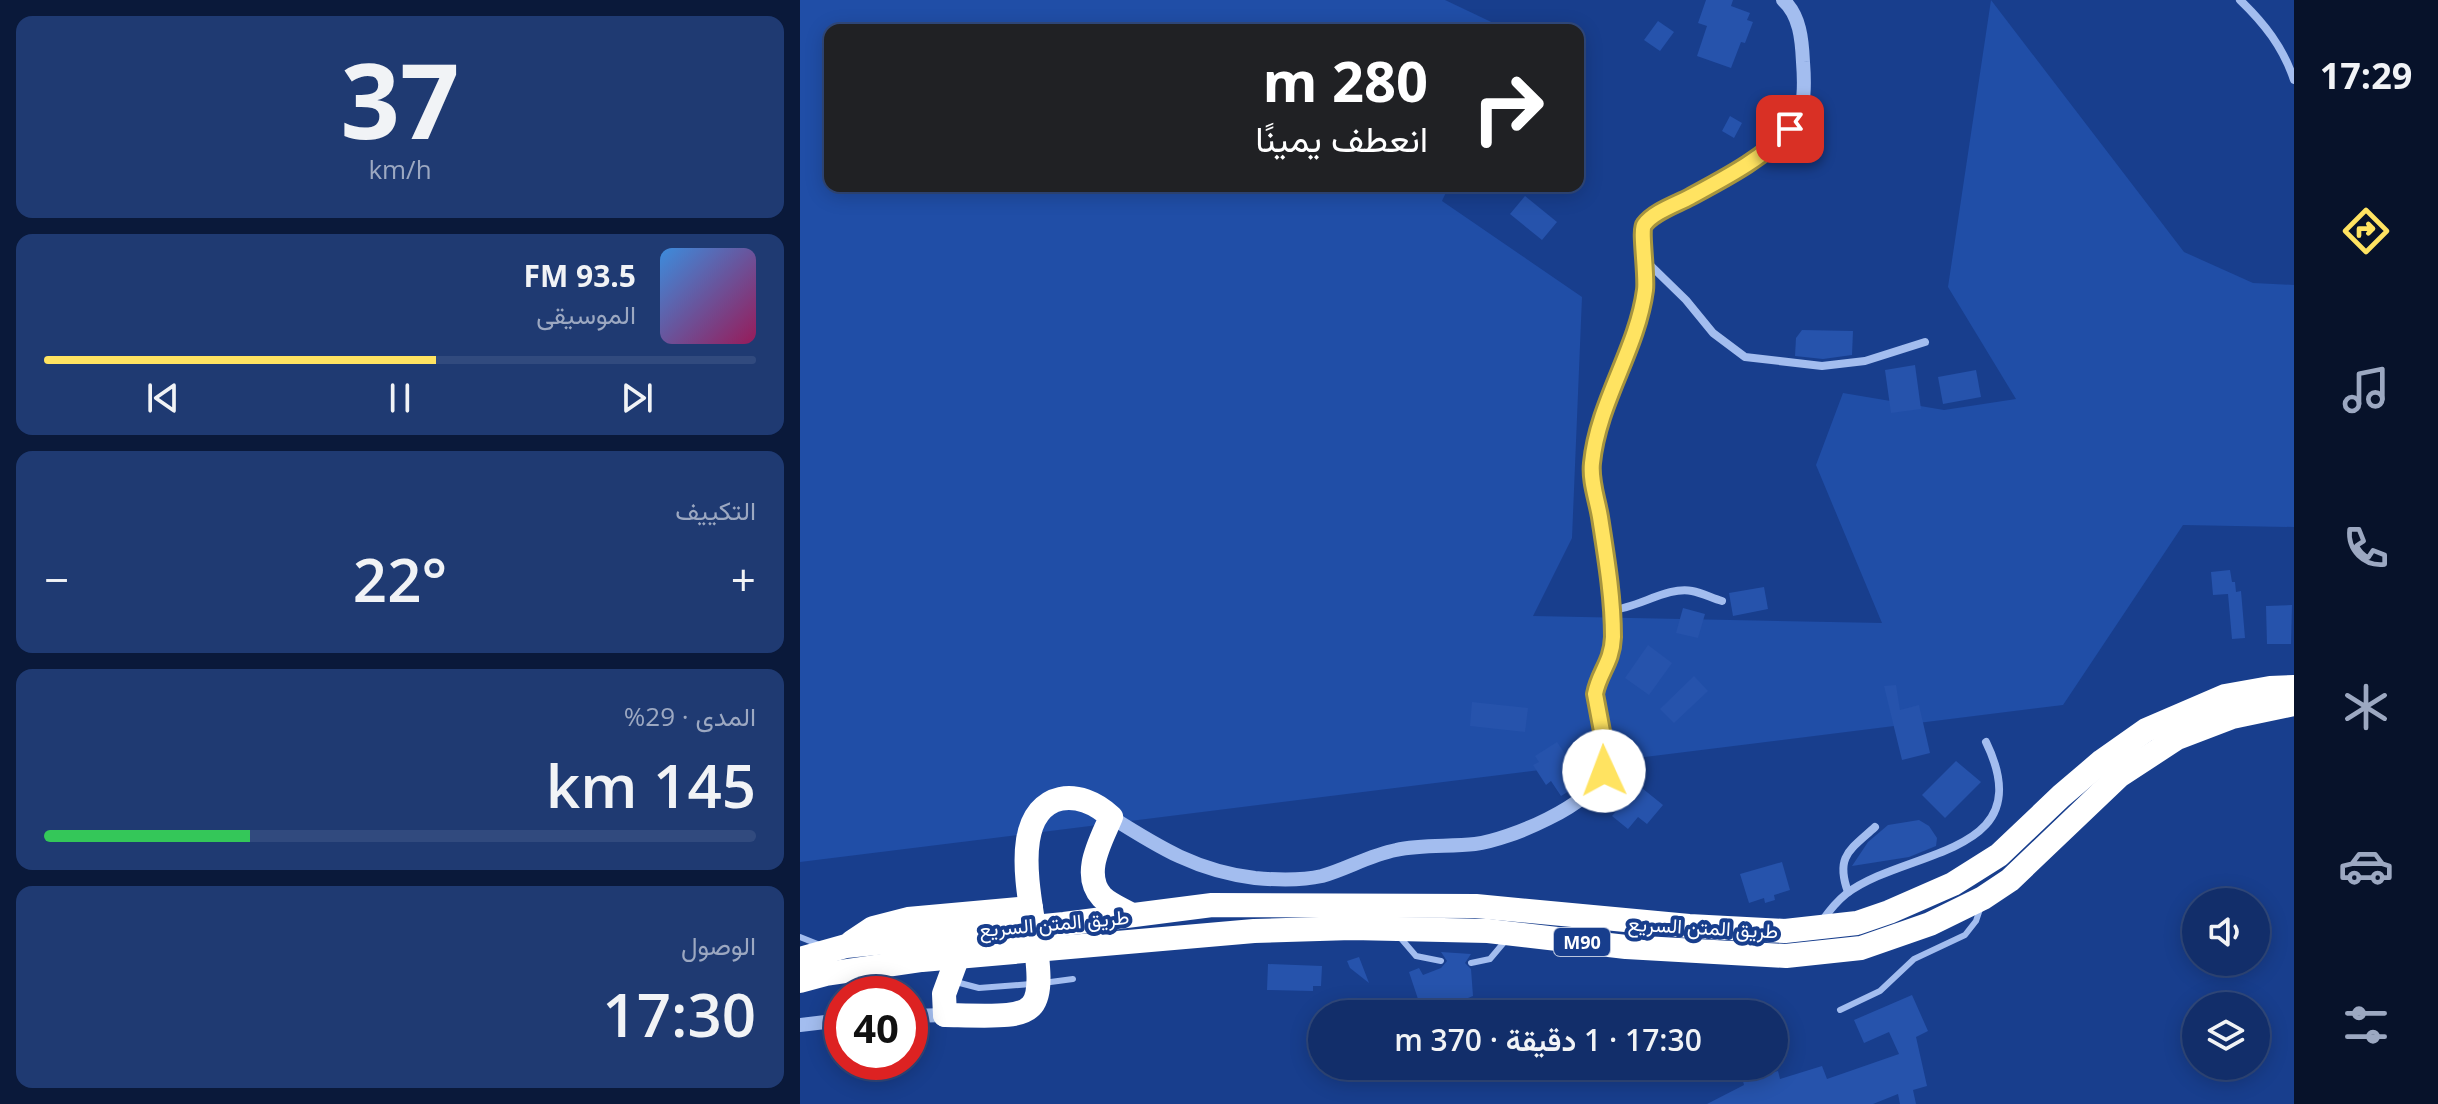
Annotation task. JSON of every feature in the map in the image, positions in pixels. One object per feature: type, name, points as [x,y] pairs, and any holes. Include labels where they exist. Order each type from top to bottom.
[{"type":"highway","name":"طريق المتن السريع","points":[[800,959],[838,948],[1235,904],[1476,906],[1689,926],[1785,931],[1857,923],[1953,884],[1999,855],[2081,778],[2146,730],[2225,696],[2294,687]]},
{"type":"highway","name":"طريق المتن السريع","points":[[800,981],[826,974],[922,960],[949,986],[1254,931],[1394,929],[1511,933],[1626,947],[1786,956],[1861,948],[1930,924],[1983,898],[2010,880],[2119,776],[2177,738],[2232,717],[2294,704]]},
{"type":"highway","points":[[922,960],[949,986],[1018,1015],[1035,1003],[1040,972],[1032,914],[1028,839],[1040,814],[1063,797],[1074,797],[1098,805],[1111,817],[1092,868],[1094,883],[1102,897],[1130,914]]},
{"type":"highway","points":[[838,948],[873,928],[908,919],[1032,914]]},
{"type":"street","points":[[1111,817],[1167,853],[1196,865],[1223,873],[1290,880],[1326,875],[1395,850],[1416,846],[1477,844],[1508,836],[1581,799],[1597,784],[1607,758],[1595,694],[1612,653],[1612,610],[1591,467],[1597,428],[1639,316],[1645,290],[1646,261],[1641,237],[1644,224],[1776,144],[1790,129],[1802,106],[1802,40],[1794,13],[1783,0]]},
{"type":"street","points":[[2240,0],[2265,23],[2294,80]]},
{"type":"street","points":[[1646,261],[1675,288],[1713,333],[1745,357],[1822,366],[1865,361],[1925,342]]},
{"type":"street","points":[[1612,610],[1647,602],[1668,593],[1691,591],[1722,601]]},
{"type":"street","points":[[1817,929],[1848,892],[1952,849],[1984,828],[1994,812],[2000,790],[1995,761],[1986,742]]},
{"type":"street","points":[[1848,892],[1842,876],[1845,856],[1875,827]]},
{"type":"street","points":[[928,1002],[949,986]]},
{"type":"street","points":[[800,1025],[824,1022]]},
{"type":"lane","points":[[1840,1010],[1880,991],[1914,959],[1965,935],[1976,921],[1983,898]]},
{"type":"lane","points":[[1394,929],[1416,956],[1441,961]]},
{"type":"lane","points":[[1471,963],[1490,959],[1511,933]]},
{"type":"lane","points":[[800,937],[838,948]]},
{"type":"lane","points":[[949,986],[979,988],[1073,979]]},
{"type":"shaded area","points":[[800,0],[1445,0],[1495,24],[824,24],[824,192],[1446,192],[1442,201],[1582,297],[1572,538],[1533,616],[1882,623],[1816,465],[1843,393],[1944,410],[2016,399],[1948,287],[1991,0],[2184,252],[2253,283],[2294,285],[2294,527],[2183,525],[2063,705],[800,862]]},
{"type":"building","points":[[1706,0],[1733,0],[1731,6],[1750,13],[1747,20],[1753,22],[1731,68],[1697,56],[1707,26],[1698,23]]},
{"type":"building","points":[[1658,21],[1674,32],[1660,51],[1644,40]]},
{"type":"building","points":[[1730,116],[1742,123],[1734,138],[1722,131]]},
{"type":"building","points":[[1525,196],[1557,222],[1542,240],[1510,214]]},
{"type":"building","points":[[1802,330],[1853,331],[1852,355],[1823,359],[1795,356],[1796,338]]},
{"type":"building","points":[[1915,365],[1921,409],[1891,413],[1885,370]]},
{"type":"building","points":[[1976,370],[1981,397],[1943,404],[1938,377]]},
{"type":"building","points":[[2230,570],[2236,592],[2241,591],[2245,638],[2232,639],[2228,594],[2213,595],[2211,572]]},
{"type":"building","points":[[1764,587],[1768,609],[1733,616],[1729,593]]},
{"type":"building","points":[[2292,605],[2291,644],[2267,644],[2266,606]]},
{"type":"building","points":[[1683,608],[1705,614],[1698,638],[1676,633]]},
{"type":"building","points":[[1648,645],[1672,663],[1649,695],[1625,678]]},
{"type":"building","points":[[1694,676],[1708,691],[1674,723],[1660,709]]},
{"type":"building","points":[[1896,685],[1900,710],[1919,705],[1930,753],[1902,760],[1884,686]]},
{"type":"building","points":[[1472,702],[1528,708],[1525,732],[1470,726]]},
{"type":"building","points":[[1557,742],[1574,767],[1568,771],[1574,780],[1570,782],[1574,788],[1561,796],[1551,781],[1546,785],[1533,765],[1539,762],[1535,756]]},
{"type":"building","points":[[1956,761],[1981,782],[1945,818],[1922,795]]},
{"type":"building","points":[[1627,776],[1663,805],[1647,824],[1638,817],[1628,829],[1612,816],[1619,808],[1612,803],[1621,792],[1617,788]]},
{"type":"building","points":[[1919,820],[1929,826],[1937,838],[1936,846],[1909,857],[1852,866],[1868,842],[1888,825]]},
{"type":"building","points":[[1782,862],[1790,890],[1774,895],[1775,900],[1765,903],[1764,898],[1749,903],[1740,874]]},
{"type":"building","points":[[1441,952],[1471,954],[1465,963],[1471,969],[1473,996],[1463,1000],[1418,1000],[1409,972],[1419,968],[1423,975],[1441,968],[1447,961]]},
{"type":"building","points":[[1359,957],[1369,983],[1350,968],[1347,961]]},
{"type":"building","points":[[1268,964],[1322,966],[1321,986],[1313,986],[1313,991],[1267,990]]},
{"type":"building","points":[[1912,995],[1928,1031],[1916,1037],[1927,1086],[1913,1090],[1916,1104],[1900,1104],[1898,1094],[1873,1104],[1707,1104],[1744,1085],[1743,1081],[1746,1080],[1788,1080],[1788,1077],[1822,1066],[1827,1079],[1899,1054],[1889,1032],[1864,1043],[1854,1020]]},
{"type":"route","points":[[1604,771],[1607,758],[1595,694],[1612,653],[1612,603],[1591,467],[1597,428],[1639,316],[1645,290],[1645,246],[1641,230],[1655,216],[1719,181],[1776,144],[1790,129]]}]
